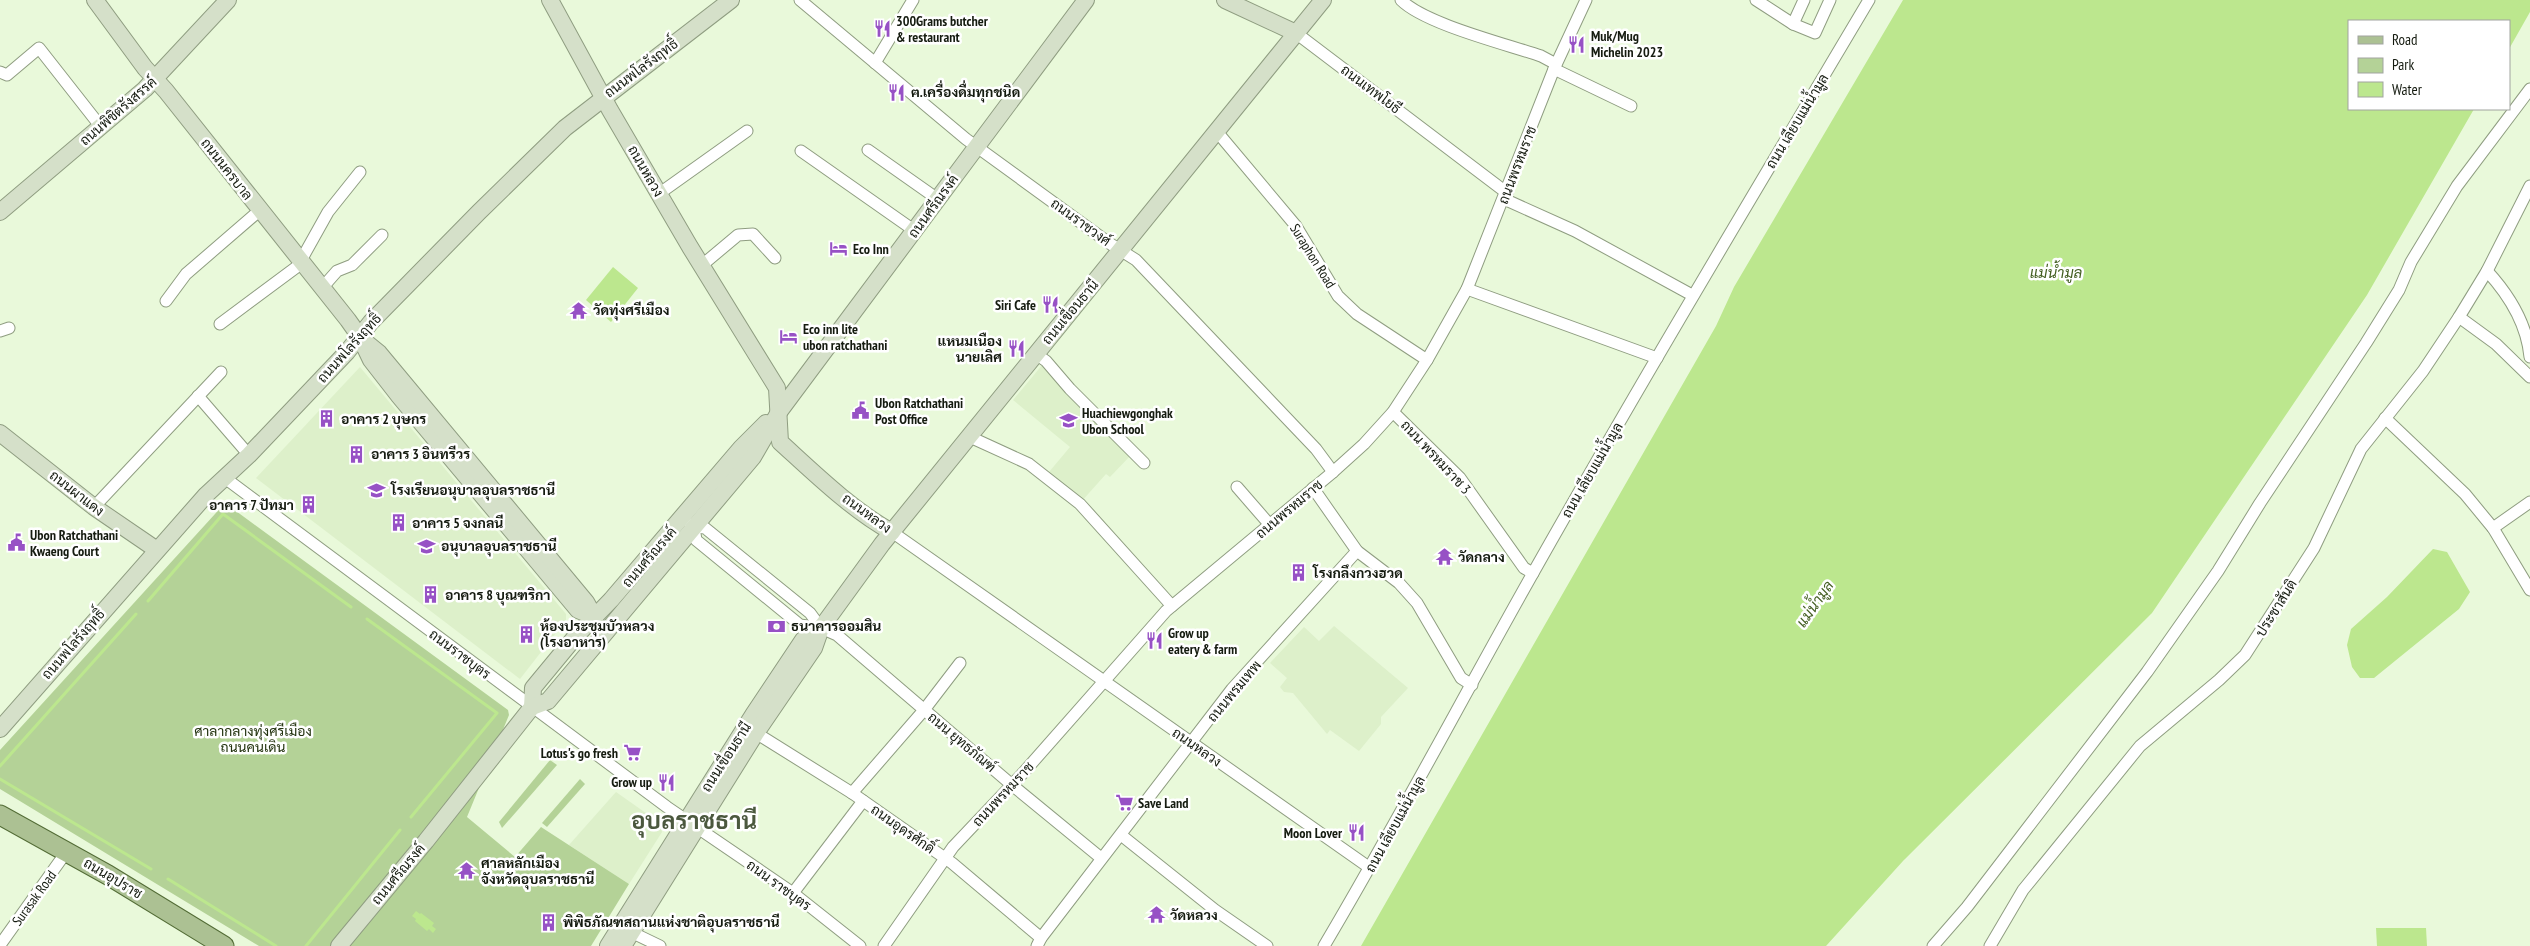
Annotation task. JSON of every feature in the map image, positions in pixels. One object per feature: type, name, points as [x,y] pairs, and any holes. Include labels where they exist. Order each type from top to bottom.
[{"type":"main road","name":"ถนนอุปราช","points":[[0,815],[67,851],[224,946]]},
{"type":"street","name":"ถนนนครบาล","points":[[95,0],[259,211],[360,336],[379,353],[462,463],[586,602],[595,617],[608,629]]},
{"type":"street","name":"ถนนพิชิตรังสรรค์","points":[[0,212],[155,79],[228,0]]},
{"type":"street","name":"ถนนหลวง","points":[[550,0],[603,97],[701,266],[777,388],[780,442],[879,525],[892,532],[1106,680],[1191,743],[1370,868]]},
{"type":"street","name":"ถนนพโลรังฤทธิ์","points":[[0,729],[206,495],[249,455],[479,212],[565,128],[730,0]]},
{"type":"street","name":"ถนนราชวงศ์","points":[[800,0],[977,147],[1136,260],[1316,449],[1333,472]]},
{"type":"street","points":[[875,63],[912,0]]},
{"type":"street","name":"ถนนศรีณรงค์","points":[[339,946],[432,834],[532,708],[548,701],[608,629],[741,448],[779,412],[939,200],[1086,0]]},
{"type":"street","name":"ถนนเทพโยธี","points":[[1225,0],[1296,34],[1506,196],[1575,230],[1692,295]]},
{"type":"street","name":"ถนนเขื่อนธานี","points":[[608,946],[625,935],[691,823],[751,730],[804,640],[821,628],[892,532],[1218,132],[1323,0]]},
{"type":"street","points":[[1401,0],[1431,19],[1541,56],[1555,67],[1631,106]]},
{"type":"street","name":"ถนนพรหมราช","points":[[884,946],[945,858],[1106,680],[1145,632],[1172,606],[1333,472],[1364,444],[1393,412],[1427,360],[1467,289],[1506,196],[1555,67],[1586,0]]},
{"type":"street","points":[[1756,0],[1793,24],[1815,33],[1830,0]]},
{"type":"street","points":[[1793,24],[1804,0]]},
{"type":"street","name":"ถนน เลียบแม่น้ำมูล","points":[[1324,946],[1370,868],[1533,573],[1692,295],[1870,0]]},
{"type":"street","points":[[2,76],[39,48],[101,127]]},
{"type":"street","points":[[1934,946],[2147,672],[2203,593],[2301,438],[2366,344],[2398,290],[2411,262],[2457,186],[2530,89]]},
{"type":"street","points":[[660,193],[747,131]]},
{"type":"street","name":"Suraphon Road","points":[[1218,132],[1296,226],[1338,296],[1357,314],[1427,360]]},
{"type":"street","points":[[868,150],[939,200]]},
{"type":"street","points":[[801,151],[915,231]]},
{"type":"street","points":[[220,324],[300,261],[328,212],[360,172]]},
{"type":"street","name":"ประชาสันติ","points":[[1990,946],[2022,890],[2140,746],[2219,680],[2245,655],[2314,548],[2361,449],[2423,371],[2488,271],[2526,204],[2530,186]]},
{"type":"street","points":[[166,301],[186,274],[259,211]]},
{"type":"street","points":[[701,266],[738,235],[752,234],[775,258]]},
{"type":"street","points":[[322,288],[337,271],[352,265],[382,235]]},
{"type":"street","points":[[2488,271],[2517,310],[2530,357]]},
{"type":"street","points":[[1467,289],[1657,358]]},
{"type":"street","points":[[2459,317],[2496,344],[2530,377]]},
{"type":"street","points":[[1036,354],[1046,361],[1144,463]]},
{"type":"street","points":[[94,507],[221,372]]},
{"type":"street","points":[[198,396],[249,455]]},
{"type":"street","name":"ถนน พรหมราช 3","points":[[1393,412],[1460,478],[1524,568],[1533,573]]},
{"type":"street","points":[[2385,418],[2465,494],[2492,528],[2530,590]]},
{"type":"street","name":"ถนนผาแดง","points":[[0,433],[94,507],[157,550]]},
{"type":"street","points":[[970,436],[1029,464],[1080,504],[1172,606]]},
{"type":"street","name":"ถนนราชบุตร","points":[[225,478],[532,708],[691,823]]},
{"type":"street","points":[[1237,487],[1270,525]]},
{"type":"street","points":[[1313,488],[1357,551],[1399,583],[1417,603],[1461,678],[1472,685]]},
{"type":"street","points":[[2492,528],[2530,502]]},
{"type":"street","points":[[688,522],[696,540],[800,625],[821,628]]},
{"type":"street","points":[[688,522],[705,528],[713,534],[807,610],[821,628]]},
{"type":"street","name":"ถนนศรีณรงค์","points":[[532,708],[533,688],[576,636],[688,522]]},
{"type":"street","name":"ถนนพรมเทพ","points":[[1039,942],[1101,858],[1232,689],[1357,551]]},
{"type":"street","name":"ถนน ยุทธภัณฑ์","points":[[821,628],[837,635],[1012,785],[1101,858]]},
{"type":"street","points":[[852,793],[924,710],[960,663]]},
{"type":"street","name":"ถนนอุดรศักดิ์","points":[[751,730],[852,793],[945,858],[1039,942]]},
{"type":"street","points":[[793,893],[863,801]]},
{"type":"street","name":"ถนน ราชบุตร","points":[[691,823],[793,893],[860,946]]},
{"type":"street","points":[[1120,835],[1215,910],[1267,946]]},
{"type":"street","name":"Surasak Road","points":[[0,944],[67,851]]},
{"type":"street","points":[[625,935],[660,946]]},
{"type":"shaded area","name":"Huachiewgonghak Ubon School","points":[[1043,364],[1132,454],[1110,477],[1106,474],[1081,502],[1049,472],[1070,447],[1013,400]]},
{"type":"shaded area","name":"อนุบาลอุบลราชธานี","points":[[360,367],[566,614],[566,620],[520,679],[256,478]]},
{"type":"shaded area","points":[[1334,626],[1408,688],[1381,717],[1381,724],[1359,751],[1330,730],[1327,734],[1293,693],[1284,692],[1280,687],[1287,678],[1270,663],[1304,627],[1319,641]]},
{"type":"shaded area","points":[[616,792],[660,823],[662,832],[629,884],[569,845]]},
{"type":"green space","name":"ศาลากลางทุ่งศรีเมือง ถนนคนเดิน","points":[[225,503],[508,710],[509,715],[467,817],[515,857],[541,827],[629,884],[591,946],[259,946],[0,789],[0,750]]},
{"type":"green space","points":[[550,760],[557,765],[502,828],[499,822]]},
{"type":"green space","points":[[580,779],[585,784],[547,827],[542,823]]},
{"type":"water","name":"แม่น้ำมูล","points":[[1903,0],[2530,0],[2530,12],[2510,47],[2510,20],[2348,20],[2348,110],[2473,110],[2367,295],[2152,613],[1903,861],[1826,946],[1361,946],[1716,326],[1734,287]]},
{"type":"water","points":[[613,267],[638,288],[611,322],[586,300]]},
{"type":"water","points":[[2433,549],[2447,552],[2470,592],[2459,609],[2374,678],[2360,678],[2352,667],[2347,645],[2351,629],[2387,597]]},
{"type":"water","points":[[416,911],[434,923],[432,926],[436,929],[433,933],[429,929],[427,931],[415,921],[416,919],[412,916]]},
{"type":"water","points":[[2376,928],[2426,928],[2427,946],[2377,946]]},
{"type":"waterway","points":[[148,601],[223,514],[351,607]]},
{"type":"waterway","points":[[0,766],[136,614]]},
{"type":"waterway","points":[[367,619],[497,713],[411,817]]},
{"type":"waterway","points":[[0,779],[151,869]]},
{"type":"waterway","points":[[306,946],[400,830]]},
{"type":"waterway","points":[[168,879],[276,946]]},
{"type":"place","name":"300Grams butcher & restaurant","points":[[882,29]]},
{"type":"place","name":"Muk/Mug Michelin 2023","points":[[1577,44]]},
{"type":"place","name":"ฅ.เครื่องดื่มทุกชนิด","points":[[897,92]]},
{"type":"place","name":"Eco Inn","points":[[839,249]]},
{"type":"place","name":"Siri Cafe","points":[[1050,305]]},
{"type":"place","name":"วัดทุ่งศรีเมือง","points":[[579,310]]},
{"type":"place","name":"Eco inn lite ubon ratchathani","points":[[789,337]]},
{"type":"place","name":"แหนมเนือง นายเลิศ","points":[[1016,349]]},
{"type":"place","name":"Ubon Ratchathani Post Office","points":[[861,411]]},
{"type":"place","name":"อาคาร 2 บุษกร","points":[[327,419]]},
{"type":"place","name":"Huachiewgonghak Ubon School","points":[[1068,421]]},
{"type":"place","name":"อาคาร 3 อินทรีวร","points":[[357,454]]},
{"type":"place","name":"โรงเรียนอนุบาลอุบลราชธานี","points":[[377,490]]},
{"type":"place","name":"อาคาร 7 ปัทมา","points":[[308,505]]},
{"type":"place","name":"อาคาร 5 จงกลนี","points":[[398,523]]},
{"type":"place","name":"Ubon Ratchathani Kwaeng Court","points":[[16,543]]},
{"type":"place","name":"อนุบาลอุบลราชธานี","points":[[427,546]]},
{"type":"place","name":"วัดกลาง","points":[[1444,557]]},
{"type":"place","name":"โรงกลึงกวงฮวด","points":[[1299,573]]},
{"type":"place","name":"อาคาร 8 บุณฑริกา","points":[[431,595]]},
{"type":"place","name":"ธนาคารออมสิน","points":[[777,626]]},
{"type":"place","name":"ห้องประชุมบัวหลวง (โรงอาหาร)","points":[[526,634]]},
{"type":"place","name":"Grow up eatery & farm","points":[[1154,641]]},
{"type":"place","name":"Lotus's go fresh","points":[[632,753]]},
{"type":"place","name":"Grow up","points":[[666,782]]},
{"type":"place","name":"Save Land","points":[[1124,803]]},
{"type":"place","name":"Moon Lover","points":[[1356,833]]},
{"type":"place","name":"ศาลหลักเมือง จังหวัดอุบลราชธานี","points":[[467,871]]},
{"type":"place","name":"วัดหลวง","points":[[1156,915]]},
{"type":"place","name":"พิพิธภัณฑสถานแห่งชาติอุบลราชธานี","points":[[549,922]]},
{"type":"district","name":"อุบลราชธานี","points":[[694,821]]}]
